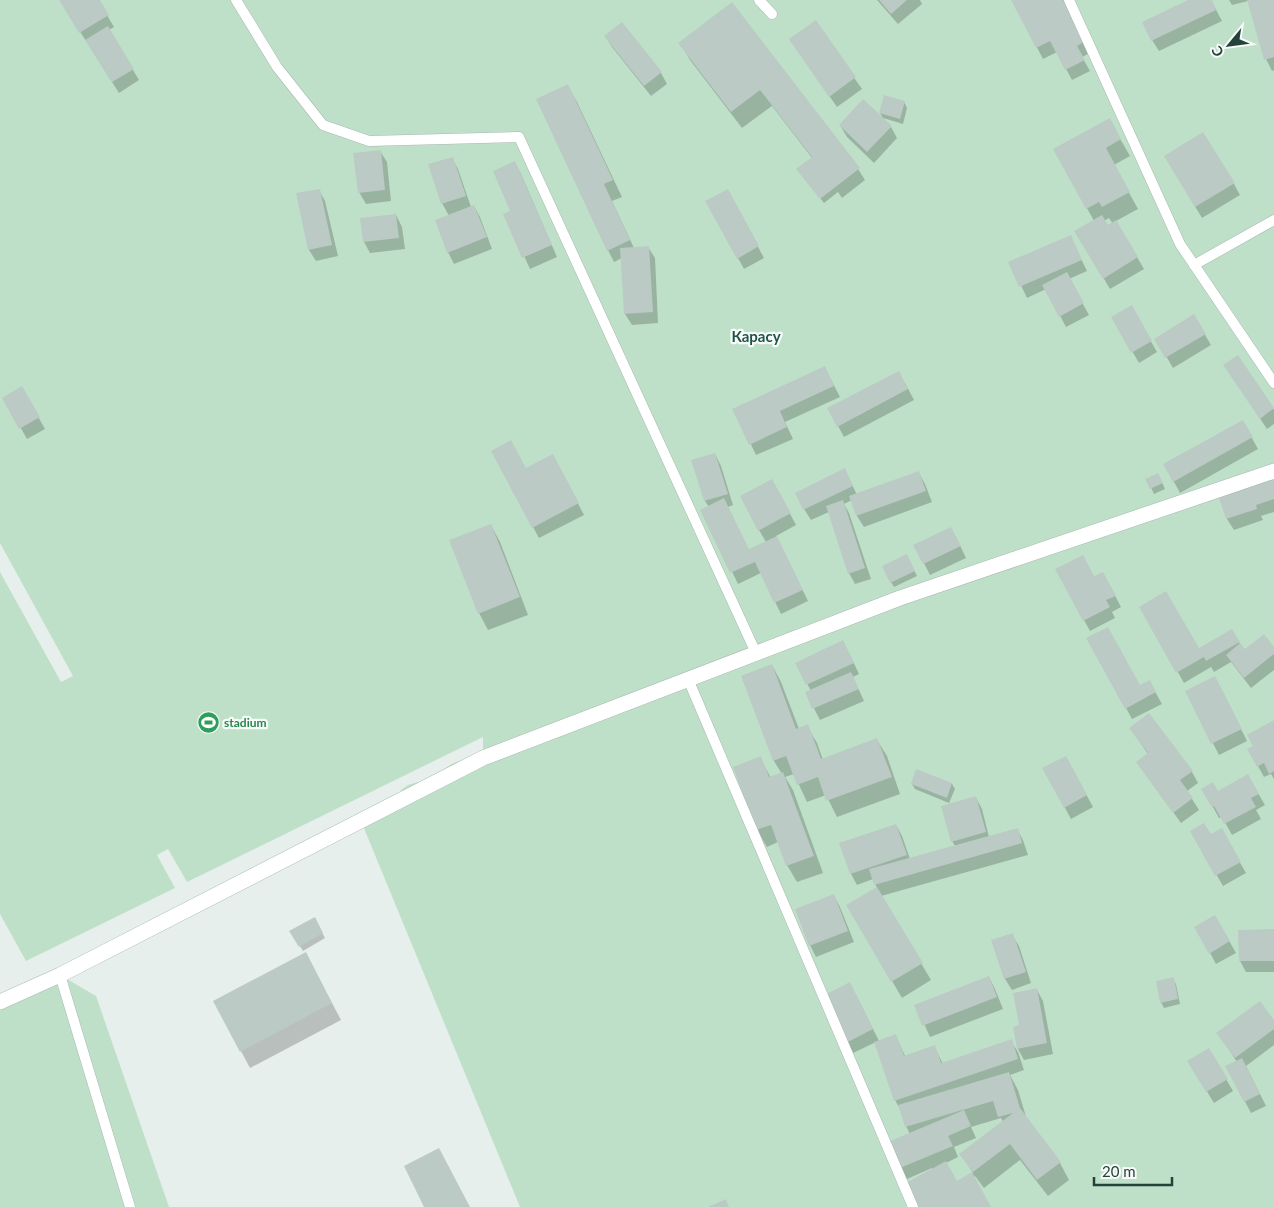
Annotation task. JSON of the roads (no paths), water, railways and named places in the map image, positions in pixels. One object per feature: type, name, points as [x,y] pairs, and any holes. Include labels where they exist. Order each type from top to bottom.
[{"type":"street","points":[[0,1002],[60,975],[483,758],[900,598],[1274,471]]},
{"type":"lane","points":[[236,0],[277,67],[323,125],[369,141],[519,136],[756,653]]},
{"type":"lane","points":[[759,0],[772,14]]},
{"type":"lane","points":[[1068,0],[1180,244],[1274,383]]},
{"type":"lane","points":[[1194,265],[1274,220]]},
{"type":"lane","points":[[688,679],[913,1207]]},
{"type":"lane","points":[[60,975],[130,1207]]},
{"type":"place","name":"stadium","points":[[208,722]]},
{"type":"district","name":"Карасу","points":[[756,336]]}]
